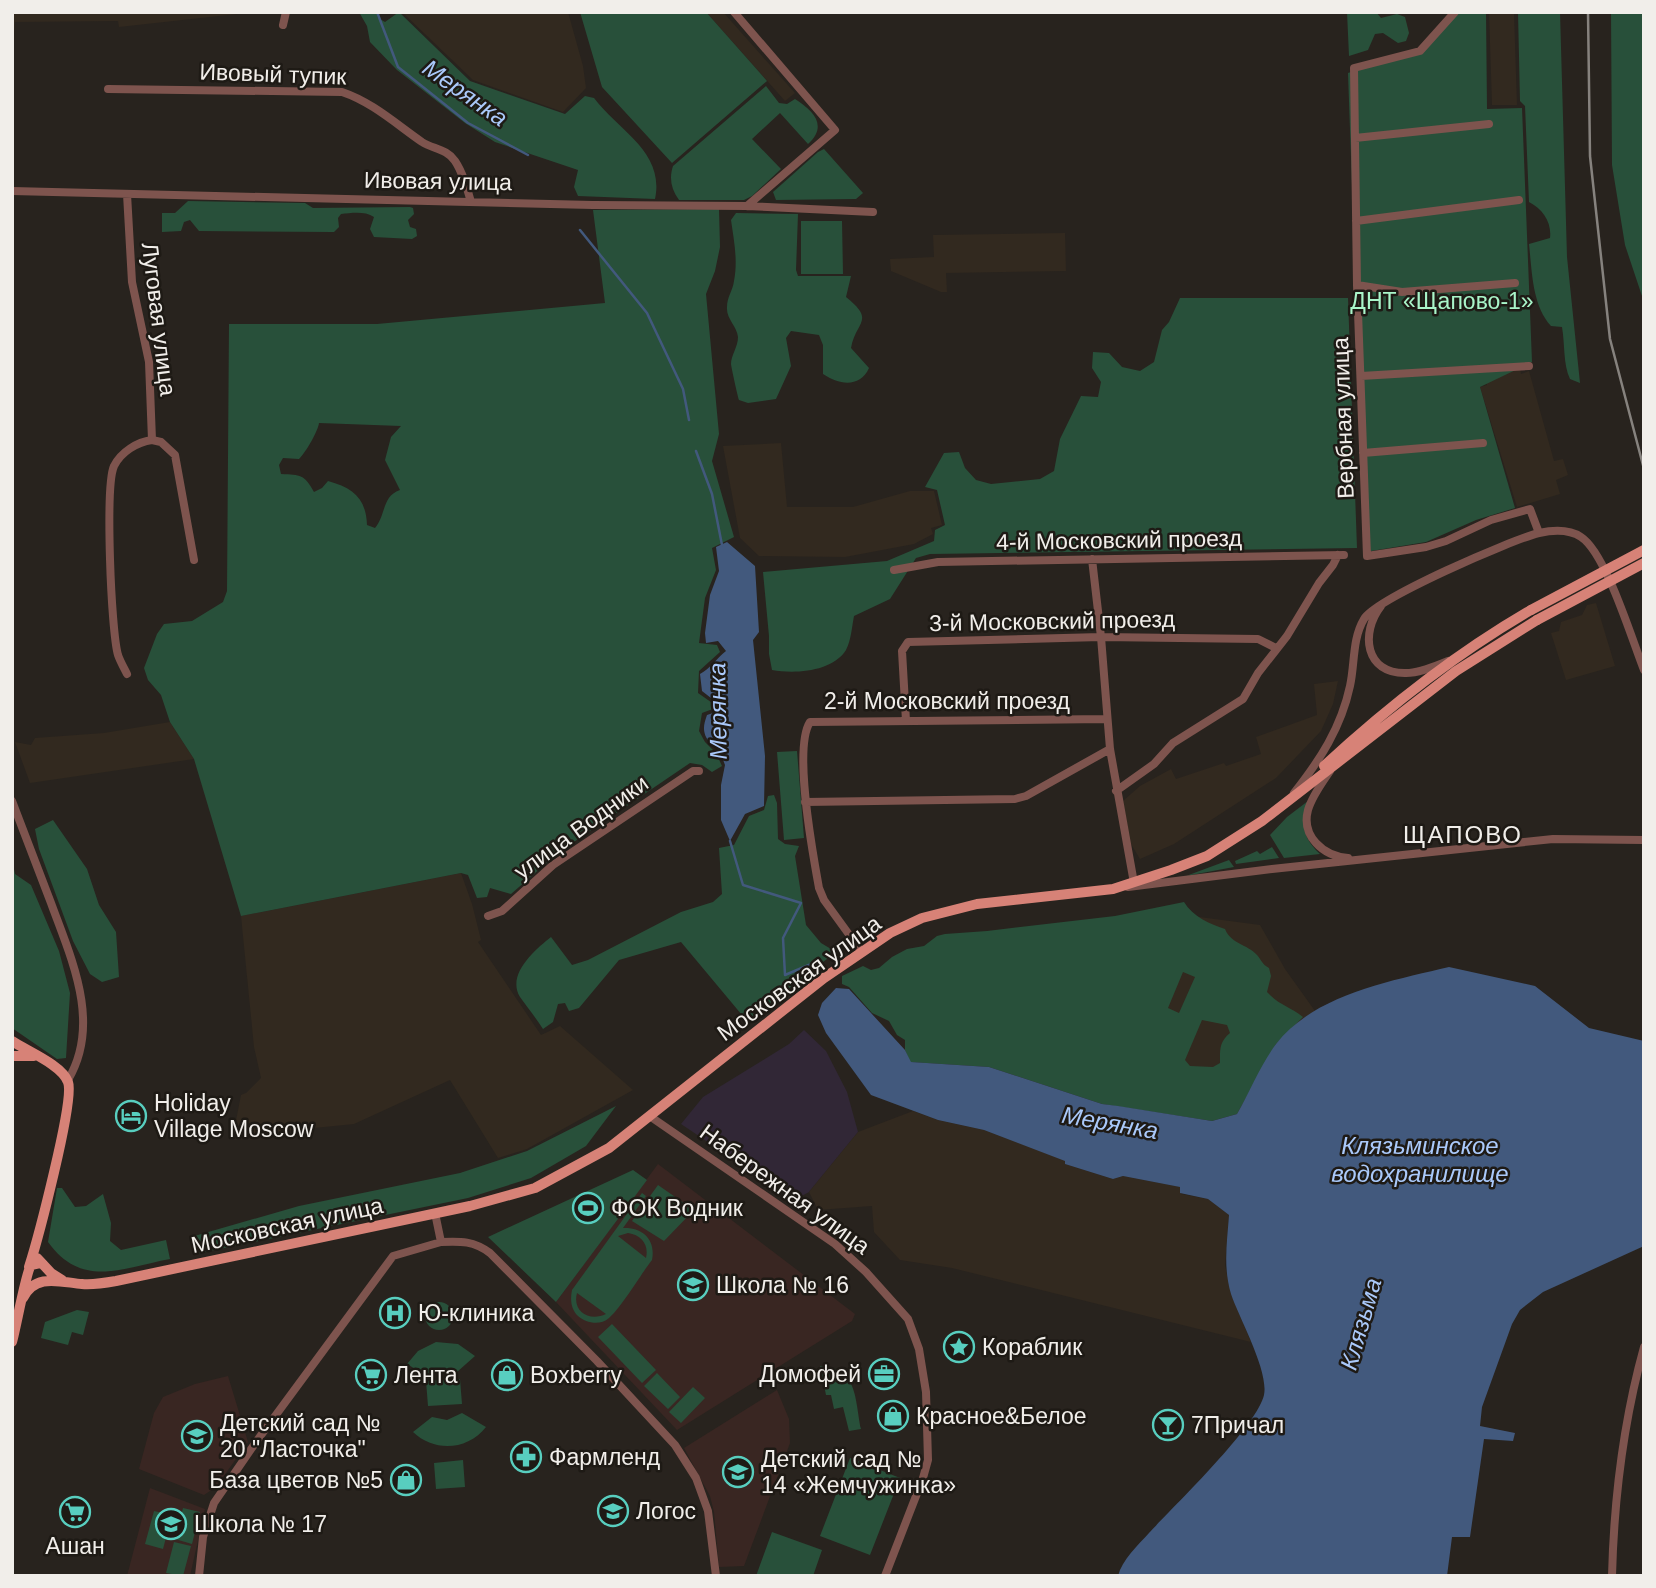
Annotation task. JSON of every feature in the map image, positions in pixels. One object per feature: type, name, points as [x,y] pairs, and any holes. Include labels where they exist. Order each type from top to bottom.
[{"type":"main road","points":[[1283,805],[1388,708],[1450,661],[1531,610],[1644,550]]},
{"type":"main road","points":[[1114,889],[1207,856],[1243,835],[1456,671],[1536,620],[1644,564]]},
{"type":"main road","name":"Московская улица","points":[[40,1283],[48,1280],[82,1284],[116,1281],[526,1192],[609,1148],[824,978],[890,933],[950,909],[1003,900],[1114,889]]},
{"type":"main road","points":[[12,1041],[62,1073],[68,1080],[70,1094],[12,1342]]},
{"type":"main road","points":[[12,1056],[38,1056]]},
{"type":"main road","points":[[35,1247],[36,1255],[44,1266],[55,1277],[63,1280]]},
{"type":"main road","points":[[23,1298],[27,1290],[48,1275],[44,1266],[34,1263],[28,1271]]},
{"type":"main road","points":[[28,1271],[31,1281],[40,1283]]},
{"type":"street","points":[[283,25],[286,12]]},
{"type":"street","points":[[734,12],[835,130],[747,205]]},
{"type":"street","name":"Вербная улица","points":[[1455,12],[1420,51],[1354,68],[1357,285],[1367,556],[1426,547],[1446,541],[1491,520],[1530,509],[1539,533]]},
{"type":"street","name":"Ивовый тупик","points":[[108,89],[342,92],[358,97],[426,144],[444,151],[454,159],[463,176],[471,202]]},
{"type":"street","points":[[1355,138],[1489,124]]},
{"type":"street","name":"Ивовая улица","points":[[12,191],[471,202],[747,205],[873,212]]},
{"type":"street","name":"Луговая улица","points":[[127,194],[132,282],[149,362],[152,440]]},
{"type":"street","points":[[1356,221],[1519,200]]},
{"type":"street","points":[[1357,285],[1402,292],[1515,283]]},
{"type":"street","points":[[1360,376],[1529,366]]},
{"type":"street","points":[[127,674],[118,655],[114,628],[110,544],[114,467],[131,447],[152,440],[161,442],[175,455],[194,560]]},
{"type":"street","points":[[1363,453],[1483,443]]},
{"type":"street","points":[[1294,793],[1330,743],[1340,722],[1351,684],[1357,638],[1362,623],[1374,608],[1455,568],[1539,533],[1570,532],[1588,543],[1595,552],[1644,670]]},
{"type":"street","name":"4-й Московский проезд","points":[[894,570],[938,562],[1341,555],[1319,583],[1287,636],[1276,648]]},
{"type":"street","points":[[1092,559],[1110,749],[1134,883]]},
{"type":"street","points":[[1388,600],[1376,612],[1368,635],[1369,649],[1378,663],[1391,671],[1405,673],[1423,671],[1450,661]]},
{"type":"street","name":"3-й Московский проезд","points":[[906,721],[902,651],[908,642],[1101,637],[1258,639],[1276,648]]},
{"type":"street","points":[[1116,792],[1154,764],[1173,743],[1243,699],[1276,648]]},
{"type":"street","name":"2-й Московский проезд","points":[[805,803],[805,730],[812,721],[1107,719]]},
{"type":"street","points":[[861,951],[824,900],[819,888],[805,803],[1015,799],[1026,796],[1110,749]]},
{"type":"street","points":[[1334,766],[1309,807],[1307,817],[1311,837],[1318,847],[1328,854],[1339,858],[1364,859]]},
{"type":"street","name":"улица Водники","points":[[488,916],[502,911],[553,865],[693,771],[699,771]]},
{"type":"street","points":[[12,801],[79,985],[83,1010],[82,1029],[76,1063],[68,1080]]},
{"type":"street","name":"Московская улица","points":[[1114,889],[1553,839],[1644,840]]},
{"type":"street","name":"Набережная улица","points":[[651,1117],[823,1235],[864,1270],[908,1319],[919,1349],[926,1392],[928,1460],[886,1576]]},
{"type":"street","points":[[435,1213],[441,1242]]},
{"type":"street","points":[[199,1576],[203,1537],[214,1503],[256,1441],[393,1256],[441,1242],[463,1241],[478,1244],[490,1253],[597,1361],[674,1445],[696,1478],[708,1511],[716,1576]]},
{"type":"street","points":[[1612,1576],[1614,1507],[1625,1426],[1644,1347]]},
{"type":"shaded area","points":[[12,12],[255,12],[119,27],[118,21],[15,22],[14,34]]},
{"type":"shaded area","points":[[402,12],[568,12],[583,66],[586,88],[563,112],[473,80]]},
{"type":"shaded area","points":[[706,12],[723,12],[795,93],[785,101]]},
{"type":"shaded area","points":[[1489,12],[1514,12],[1517,105],[1492,105]]},
{"type":"shaded area","points":[[1065,233],[1066,271],[946,273],[947,292],[941,292],[891,271],[890,259],[934,257],[933,235]]},
{"type":"shaded area","points":[[1520,368],[1521,374],[1529,371],[1554,461],[1563,459],[1568,475],[1556,480],[1560,494],[1517,507],[1480,387],[1487,385],[1485,378]]},
{"type":"shaded area","points":[[781,443],[787,507],[853,507],[910,491],[934,491],[942,525],[931,528],[933,534],[914,544],[845,557],[759,556],[740,538],[723,446]]},
{"type":"shaded area","points":[[1596,603],[1615,666],[1566,680],[1551,633],[1559,631],[1561,622],[1582,615],[1587,605]]},
{"type":"shaded area","points":[[1338,681],[1333,704],[1321,731],[1276,778],[1174,844],[1140,859],[1131,844],[1123,801],[1140,786],[1171,769],[1176,779],[1261,754],[1256,737],[1317,715],[1314,684]]},
{"type":"shaded area","points":[[170,722],[194,759],[30,783],[15,742],[31,745],[35,738],[104,733]]},
{"type":"shaded area","points":[[461,873],[481,940],[478,942],[541,1035],[560,1026],[633,1090],[527,1149],[498,1158],[450,1080],[354,1124],[233,1136],[241,1095],[261,1078],[254,1047],[241,916]]},
{"type":"shaded area","points":[[1192,916],[1260,925],[1285,969],[1315,1011],[1349,1044],[1237,1114],[1102,1104]]},
{"type":"shaded area","points":[[804,1030],[826,1051],[847,1092],[858,1132],[809,1192],[794,1200],[681,1124],[703,1097],[789,1044]]},
{"type":"shaded area","points":[[913,1111],[938,1120],[984,1130],[1066,1161],[1065,1164],[1113,1179],[1123,1176],[1181,1187],[1181,1194],[1208,1199],[1229,1215],[1225,1265],[1231,1294],[1251,1342],[952,1268],[900,1260],[874,1232],[872,1206],[818,1210],[809,1192],[858,1132]]},
{"type":"shaded area","name":"Школа № 16","points":[[658,1164],[855,1314],[852,1321],[677,1430],[556,1302]]},
{"type":"shaded area","name":"Детский сад № 20 \"Ласточка\"","points":[[228,1376],[248,1442],[216,1487],[204,1495],[139,1469],[154,1413],[163,1397],[195,1384]]},
{"type":"shaded area","name":"Детский сад № 14 «Жемчужинка»","points":[[777,1390],[789,1419],[790,1443],[744,1566],[719,1567],[710,1496],[684,1448]]},
{"type":"shaded area","name":"Школа № 17","points":[[150,1488],[205,1509],[190,1576],[127,1576]]},
{"type":"green space","points":[[359,12],[376,12],[378,18],[385,22],[399,12],[470,81],[565,114],[585,96],[594,98],[647,155],[656,183],[655,199],[578,196],[574,187],[578,170],[495,142],[465,123],[397,70],[370,42],[367,26]]},
{"type":"green space","points":[[580,12],[706,12],[767,81],[672,163],[602,87]]},
{"type":"green space","points":[[1347,12],[1376,12],[1381,18],[1397,14],[1405,17],[1409,33],[1406,41],[1398,43],[1383,33],[1375,34],[1368,50],[1349,56]]},
{"type":"green space","name":"ДНТ «Щапово-1»","points":[[1452,12],[1486,12],[1487,109],[1522,108],[1532,362],[1480,387],[1515,508],[1476,520],[1426,542],[1365,552],[1348,73],[1420,48]]},
{"type":"green space","points":[[1518,12],[1560,12],[1567,257],[1580,383],[1570,379],[1568,373],[1562,327],[1551,326],[1545,318],[1534,287],[1529,244],[1550,238],[1550,227],[1538,208],[1529,202],[1525,106],[1520,101]]},
{"type":"green space","points":[[1611,12],[1644,12],[1644,302],[1625,245],[1612,165]]},
{"type":"green space","points":[[766,86],[779,103],[787,104],[795,99],[813,114],[818,125],[814,137],[808,144],[780,113],[752,139],[781,169],[752,196],[744,200],[679,200],[671,183],[673,166]]},
{"type":"green space","points":[[824,149],[863,193],[856,199],[776,200],[773,192]]},
{"type":"green space","points":[[188,201],[305,203],[313,208],[410,207],[413,208],[414,214],[408,220],[410,227],[416,229],[417,236],[412,239],[374,237],[370,229],[374,217],[358,213],[341,214],[338,218],[339,227],[334,232],[199,231],[190,220],[184,222],[181,231],[162,232],[162,213],[175,213]]},
{"type":"green space","points":[[719,209],[720,247],[706,294],[719,434],[712,461],[734,537],[712,548],[716,570],[705,598],[699,643],[717,645],[720,652],[699,671],[698,693],[718,707],[702,713],[699,731],[716,753],[722,766],[712,772],[702,765],[690,763],[559,852],[511,894],[490,888],[487,897],[477,898],[468,875],[461,873],[241,916],[194,759],[170,722],[161,695],[148,680],[144,668],[157,634],[164,624],[192,621],[223,602],[227,591],[229,324],[377,324],[605,303],[593,210]],"holes":[[[319,423],[401,426],[391,437],[385,460],[400,490],[387,501],[375,528],[367,525],[361,501],[351,491],[328,481],[314,492],[301,477],[281,474],[279,465],[283,458],[299,459]]]},
{"type":"green space","points":[[736,213],[798,214],[798,276],[851,276],[846,297],[860,311],[862,321],[851,348],[869,368],[860,379],[849,383],[836,381],[823,374],[823,345],[819,335],[791,331],[786,338],[791,366],[776,399],[748,403],[739,400],[731,364],[738,337],[727,307],[735,273],[731,220]]},
{"type":"green space","points":[[801,221],[842,221],[843,274],[801,274]]},
{"type":"green space","points":[[1180,298],[1348,298],[1357,548],[930,554],[916,558],[890,599],[854,616],[848,646],[832,663],[812,670],[772,670],[763,572],[887,561],[934,541],[935,530],[945,525],[937,490],[925,487],[944,453],[959,452],[965,468],[976,480],[991,484],[1040,479],[1054,471],[1060,439],[1081,396],[1098,397],[1101,382],[1092,368],[1093,352],[1109,353],[1122,367],[1140,371],[1154,362],[1162,330],[1169,322]]},
{"type":"green space","points":[[797,751],[804,838],[784,840],[777,752]]},
{"type":"green space","points":[[774,795],[777,803],[778,839],[785,844],[799,846],[795,856],[806,925],[821,943],[836,952],[747,1021],[681,942],[619,960],[579,1008],[569,1011],[565,1003],[558,1004],[553,1022],[543,1029],[520,997],[517,988],[520,971],[531,955],[551,937],[572,965],[588,960],[681,912],[713,902],[722,894],[719,848],[734,845],[749,816],[764,810],[768,796]]},
{"type":"green space","points":[[1308,801],[1304,817],[1305,830],[1310,842],[1320,854],[1284,858],[1270,835]]},
{"type":"green space","points":[[53,820],[87,869],[99,905],[116,932],[119,977],[102,982],[90,974],[73,941],[39,849],[35,829]]},
{"type":"green space","points":[[1272,847],[1279,858],[1236,864],[1235,861],[1257,851],[1260,854]]},
{"type":"green space","points":[[12,859],[15,874],[31,885],[59,951],[70,993],[66,1058],[57,1059],[12,1028]]},
{"type":"green space","points":[[1229,860],[1234,867],[1186,876]]},
{"type":"green space","points":[[1184,902],[1197,916],[1225,929],[1231,938],[1257,955],[1269,968],[1271,976],[1267,992],[1303,1017],[1276,1044],[1237,1114],[1212,1121],[1102,1104],[989,1067],[910,1062],[905,1050],[905,1040],[897,1035],[889,1021],[872,1013],[849,987],[842,984],[842,976],[863,966],[871,970],[879,968],[907,949],[924,946],[937,936],[945,934],[1115,916]],"holes":[[[1183,972],[1195,977],[1179,1013],[1168,1008]],[[1202,1020],[1227,1025],[1230,1033],[1222,1043],[1220,1063],[1213,1067],[1190,1066],[1185,1060]]]},
{"type":"green space","points":[[616,1106],[586,1146],[531,1178],[468,1198],[195,1254],[191,1237],[299,1206],[460,1173],[527,1151]]},
{"type":"green space","name":"ФОК Водник","points":[[633,1170],[647,1180],[556,1302],[488,1237]]},
{"type":"green space","points":[[658,1185],[694,1210],[664,1241],[632,1221]]},
{"type":"green space","points":[[57,1188],[62,1188],[75,1207],[86,1206],[103,1194],[111,1223],[110,1241],[121,1250],[166,1240],[170,1259],[104,1272],[75,1266],[61,1257],[48,1242]]},
{"type":"green space","points":[[642,1193],[646,1196],[623,1228],[637,1230],[646,1236],[652,1246],[652,1260],[619,1307],[605,1320],[589,1322],[578,1316],[574,1310],[572,1290]],"holes":[[[628,1233],[643,1241],[646,1258],[618,1236]],[[577,1293],[606,1314],[594,1317],[583,1313],[577,1305]]]},
{"type":"green space","points":[[439,1302],[449,1306],[453,1316],[449,1326],[439,1330],[429,1326],[425,1316],[429,1306]]},
{"type":"green space","points":[[77,1310],[89,1312],[83,1335],[72,1332],[68,1345],[41,1338],[45,1322]]},
{"type":"green space","points":[[612,1324],[656,1370],[642,1383],[598,1337]]},
{"type":"green space","points":[[436,1342],[458,1344],[475,1356],[457,1372],[440,1368],[425,1375],[407,1364],[418,1351]]},
{"type":"green space","points":[[820,1366],[842,1372],[848,1379],[855,1397],[861,1429],[849,1431],[843,1407],[834,1409],[831,1395],[826,1395]]},
{"type":"green space","points":[[657,1373],[680,1397],[668,1409],[644,1386]]},
{"type":"green space","points":[[460,1379],[462,1404],[428,1406],[426,1381]]},
{"type":"green space","points":[[693,1387],[705,1398],[681,1423],[669,1412]]},
{"type":"green space","points":[[462,1413],[486,1427],[470,1441],[440,1446],[421,1439],[413,1432],[432,1417],[447,1420]]},
{"type":"green space","points":[[850,1458],[900,1478],[870,1555],[820,1536]]},
{"type":"green space","points":[[463,1460],[465,1487],[436,1489],[434,1463]]},
{"type":"green space","points":[[183,1508],[200,1512],[192,1544],[175,1539]]},
{"type":"green space","points":[[154,1511],[172,1515],[163,1549],[145,1544]]},
{"type":"green space","points":[[772,1532],[822,1550],[813,1576],[756,1576]]},
{"type":"green space","points":[[174,1542],[191,1546],[183,1576],[166,1573]]},
{"type":"water","points":[[727,542],[755,566],[759,632],[753,640],[765,756],[764,806],[745,814],[730,841],[721,820],[721,785],[725,765],[716,741],[710,743],[704,729],[707,715],[725,709],[702,691],[700,674],[726,651],[718,641],[706,643],[705,633],[710,595],[719,571],[716,547]]},
{"type":"water","name":"Клязьминское водохранилище","points":[[1449,967],[1535,986],[1589,1028],[1644,1041],[1644,1246],[1543,1292],[1520,1310],[1512,1324],[1482,1407],[1480,1426],[1515,1433],[1513,1441],[1484,1439],[1470,1537],[1452,1537],[1447,1576],[1118,1576],[1135,1548],[1247,1426],[1264,1395],[1262,1372],[1231,1294],[1227,1274],[1229,1215],[1208,1199],[1180,1193],[1180,1187],[1123,1176],[1113,1179],[1065,1164],[1065,1161],[984,1130],[938,1120],[871,1095],[826,1033],[818,1015],[822,1003],[836,988],[849,989],[905,1050],[911,1062],[989,1067],[1102,1104],[1212,1121],[1237,1114],[1276,1044],[1292,1027],[1311,1013],[1333,1001],[1379,984]]},
{"type":"waterway","name":"Мерянка","points":[[377,12],[398,67],[468,123],[528,155]]},
{"type":"waterway","name":"Мерянка","points":[[580,230],[647,313],[683,389],[689,420]]},
{"type":"waterway","name":"Мерянка","points":[[696,451],[712,494],[722,545]]},
{"type":"waterway","name":"Мерянка","points":[[730,841],[743,885],[801,903],[783,938],[785,975],[816,962]]},
{"type":"railway","points":[[1588,12],[1590,156],[1610,339],[1644,469]]},
{"type":"place","name":"Holiday Village Moscow","points":[[131,1116]]},
{"type":"place","name":"ФОК Водник","points":[[588,1208]]},
{"type":"place","name":"Школа № 16","points":[[693,1285]]},
{"type":"place","name":"Ю-клиника","points":[[395,1313]]},
{"type":"place","name":"Кораблик","points":[[959,1347]]},
{"type":"place","name":"Домофей","points":[[884,1374]]},
{"type":"place","name":"Лента","points":[[371,1375]]},
{"type":"place","name":"Boxberry","points":[[507,1375]]},
{"type":"place","name":"Красное&Белое","points":[[893,1416]]},
{"type":"place","name":"7Причал","points":[[1168,1425]]},
{"type":"place","name":"Детский сад № 20 \"Ласточка\"","points":[[197,1436]]},
{"type":"place","name":"Фармленд","points":[[526,1457]]},
{"type":"place","name":"Детский сад № 14 «Жемчужинка»","points":[[738,1472]]},
{"type":"place","name":"База цветов №5","points":[[406,1480]]},
{"type":"place","name":"Логос","points":[[613,1511]]},
{"type":"place","name":"Ашан","points":[[75,1512]]},
{"type":"place","name":"Школа № 17","points":[[171,1524]]},
{"type":"district","name":"ЩАПОВО","points":[[1463,835]]},
{"type":"water label","name":"Клязьма","points":[[1361,1324]]}]
